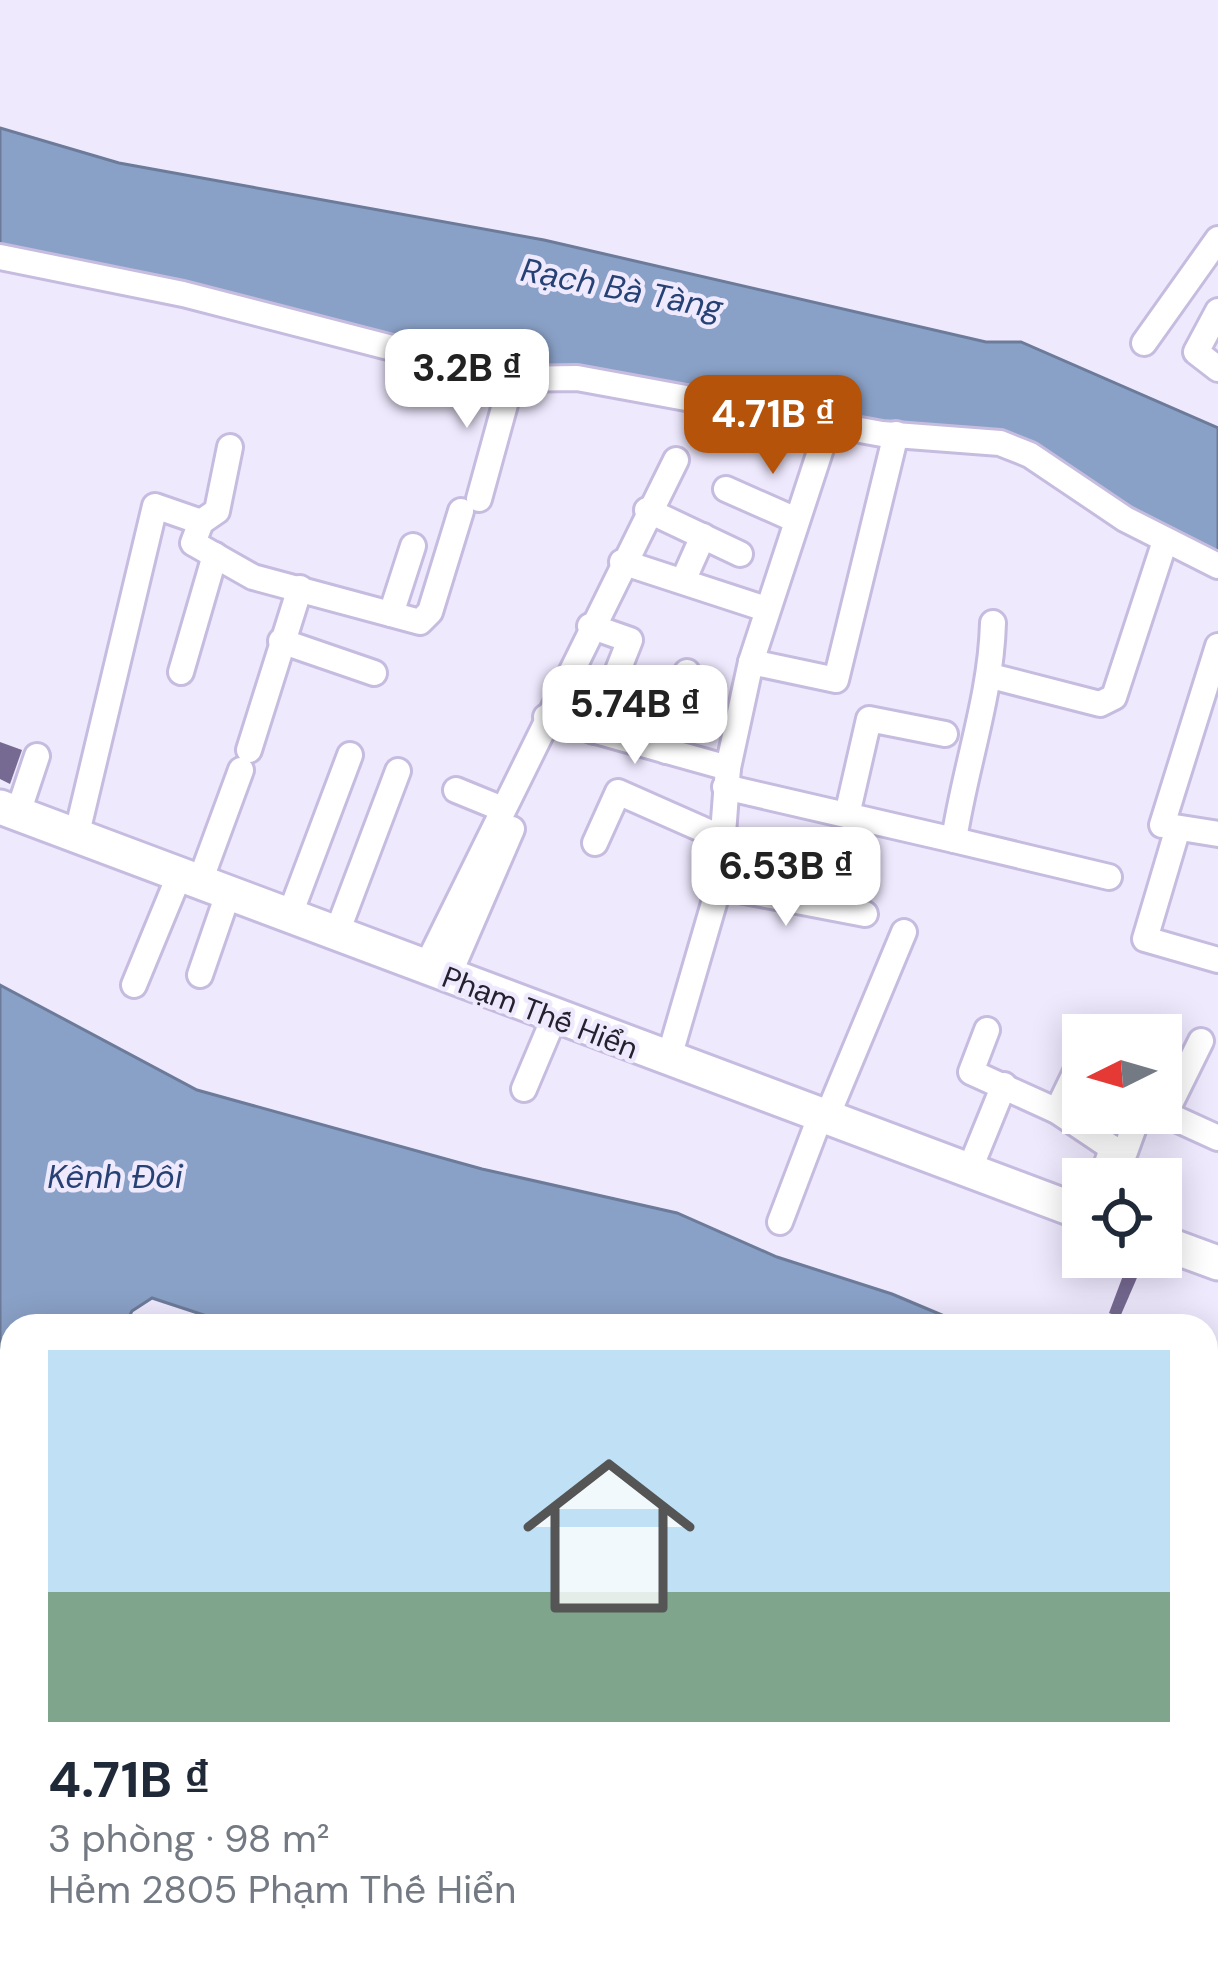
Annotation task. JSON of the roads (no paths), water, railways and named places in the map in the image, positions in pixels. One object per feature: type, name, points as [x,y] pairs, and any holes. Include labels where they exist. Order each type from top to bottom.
[{"type":"main road","name":"Phạm Thế Hiển","points":[[9,810],[1062,1205]]},
{"type":"main road","points":[[1182,1250],[1218,1263]]},
{"type":"street","points":[[1144,343],[1218,239]]},
{"type":"street","points":[[0,257],[293,321],[512,380],[577,378],[896,434],[1000,443],[1030,455],[1165,541],[1218,566]]},
{"type":"street","points":[[1218,311],[1196,352],[1218,370]]},
{"type":"street","points":[[230,447],[218,511],[201,522],[193,543],[254,577],[426,620],[512,380]]},
{"type":"street","points":[[668,1061],[718,886],[726,777],[751,662],[830,421]]},
{"type":"street","points":[[751,662],[836,680],[896,434]]},
{"type":"street","points":[[436,973],[546,717],[676,460]]},
{"type":"street","points":[[726,489],[796,520]]},
{"type":"street","points":[[76,837],[155,506],[201,522]]},
{"type":"street","points":[[647,510],[740,554]]},
{"type":"street","points":[[683,581],[703,536]]},
{"type":"street","points":[[991,676],[1100,704],[1114,697],[1165,541]]},
{"type":"street","points":[[391,614],[412,546]]},
{"type":"street","points":[[181,672],[215,555]]},
{"type":"street","points":[[622,562],[766,609]]},
{"type":"street","points":[[134,985],[202,885],[300,589]]},
{"type":"street","points":[[954,840],[966,759],[991,676],[993,623]]},
{"type":"street","points":[[590,626],[630,640],[594,730]]},
{"type":"street","points":[[281,640],[374,673]]},
{"type":"street","points":[[1218,646],[1162,825],[1218,835]]},
{"type":"street","points":[[665,751],[687,672]]},
{"type":"street","points":[[546,717],[665,751],[726,777],[847,815],[1108,877]]},
{"type":"street","points":[[847,815],[869,719],[946,734]]},
{"type":"street","points":[[289,917],[350,755]]},
{"type":"street","points":[[9,810],[37,756]]},
{"type":"street","points":[[336,935],[398,771]]},
{"type":"street","points":[[456,790],[506,819]]},
{"type":"street","points":[[595,843],[618,792],[722,838]]},
{"type":"street","points":[[1178,828],[1145,939],[1218,960]]},
{"type":"street","points":[[200,975],[202,885]]},
{"type":"street","points":[[718,886],[865,914]]},
{"type":"street","points":[[780,1222],[904,932]]},
{"type":"street","points":[[524,1090],[554,1018]]},
{"type":"street","points":[[987,1030],[971,1072],[1057,1111],[1112,1148],[1125,1152],[1139,1134]]},
{"type":"street","points":[[1182,1070],[1201,1040]]},
{"type":"street","points":[[969,1171],[1004,1085]]},
{"type":"street","points":[[1057,1111],[1062,1101]]},
{"type":"street","points":[[1182,1124],[1218,1138]]},
{"type":"street","points":[[1109,1158],[1112,1148]]},
{"type":"water","name":"Rạch Bà Tàng","points":[[0,128],[119,163],[544,240],[986,342],[1021,342],[1218,428],[1218,561],[1108,499],[1061,464],[907,424],[503,371],[0,248]]},
{"type":"water","name":"Kênh Đôi","points":[[0,985],[197,1090],[482,1169],[677,1213],[777,1257],[940,1314],[201,1314],[152,1298],[130,1314],[0,1314]]}]
